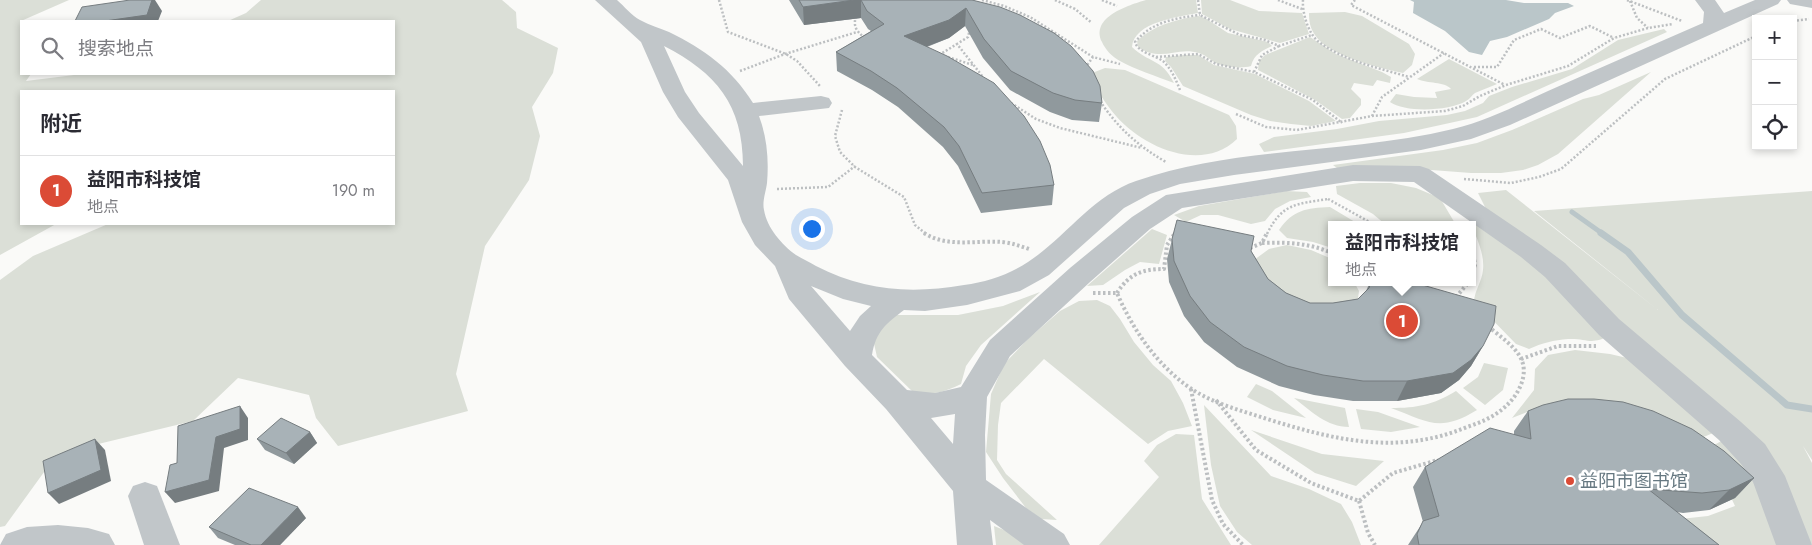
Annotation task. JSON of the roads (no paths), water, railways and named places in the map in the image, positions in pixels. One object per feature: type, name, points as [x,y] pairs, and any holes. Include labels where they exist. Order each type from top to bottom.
[{"type":"street","points":[[604,0],[650,39],[674,92],[690,116],[740,178],[755,222],[764,239],[787,262],[819,279],[853,292],[925,301],[968,295],[1010,284],[1039,268],[1115,202],[1141,188],[1176,177],[1316,179],[1421,143],[1463,134],[1502,120],[1771,0]]},
{"type":"street","points":[[1704,0],[1714,12],[1714,26]]},
{"type":"street","points":[[1797,0],[1812,2]]},
{"type":"street","points":[[632,23],[668,39],[712,66],[729,83],[744,103],[751,122],[756,158],[751,206]]},
{"type":"street","points":[[747,110],[828,99]]},
{"type":"street","points":[[974,545],[969,486],[969,435],[972,396],[1000,348],[1134,228],[1175,202],[1353,173],[1420,174],[1531,251],[1555,270],[1610,328],[1730,431],[1753,454],[1768,476],[1794,545]]},
{"type":"street","points":[[787,262],[800,292],[856,358],[897,400],[969,486],[1052,545]]},
{"type":"street","points":[[856,358],[859,339],[870,322],[899,299]]},
{"type":"street","points":[[897,400],[920,406],[941,406],[972,396]]},
{"type":"street","points":[[146,496],[162,545]]},
{"type":"street","points":[[18,545],[80,541],[97,545]]},
{"type":"waterway","points":[[1572,212],[1603,234]]},
{"type":"waterway","points":[[1601,233],[1628,252],[1682,315],[1787,405],[1812,409]]},
{"type":"place","name":"益阳市科技馆","points":[[1402,321]]},
{"type":"place","name":"益阳市图书馆","points":[[1570,481]]}]
